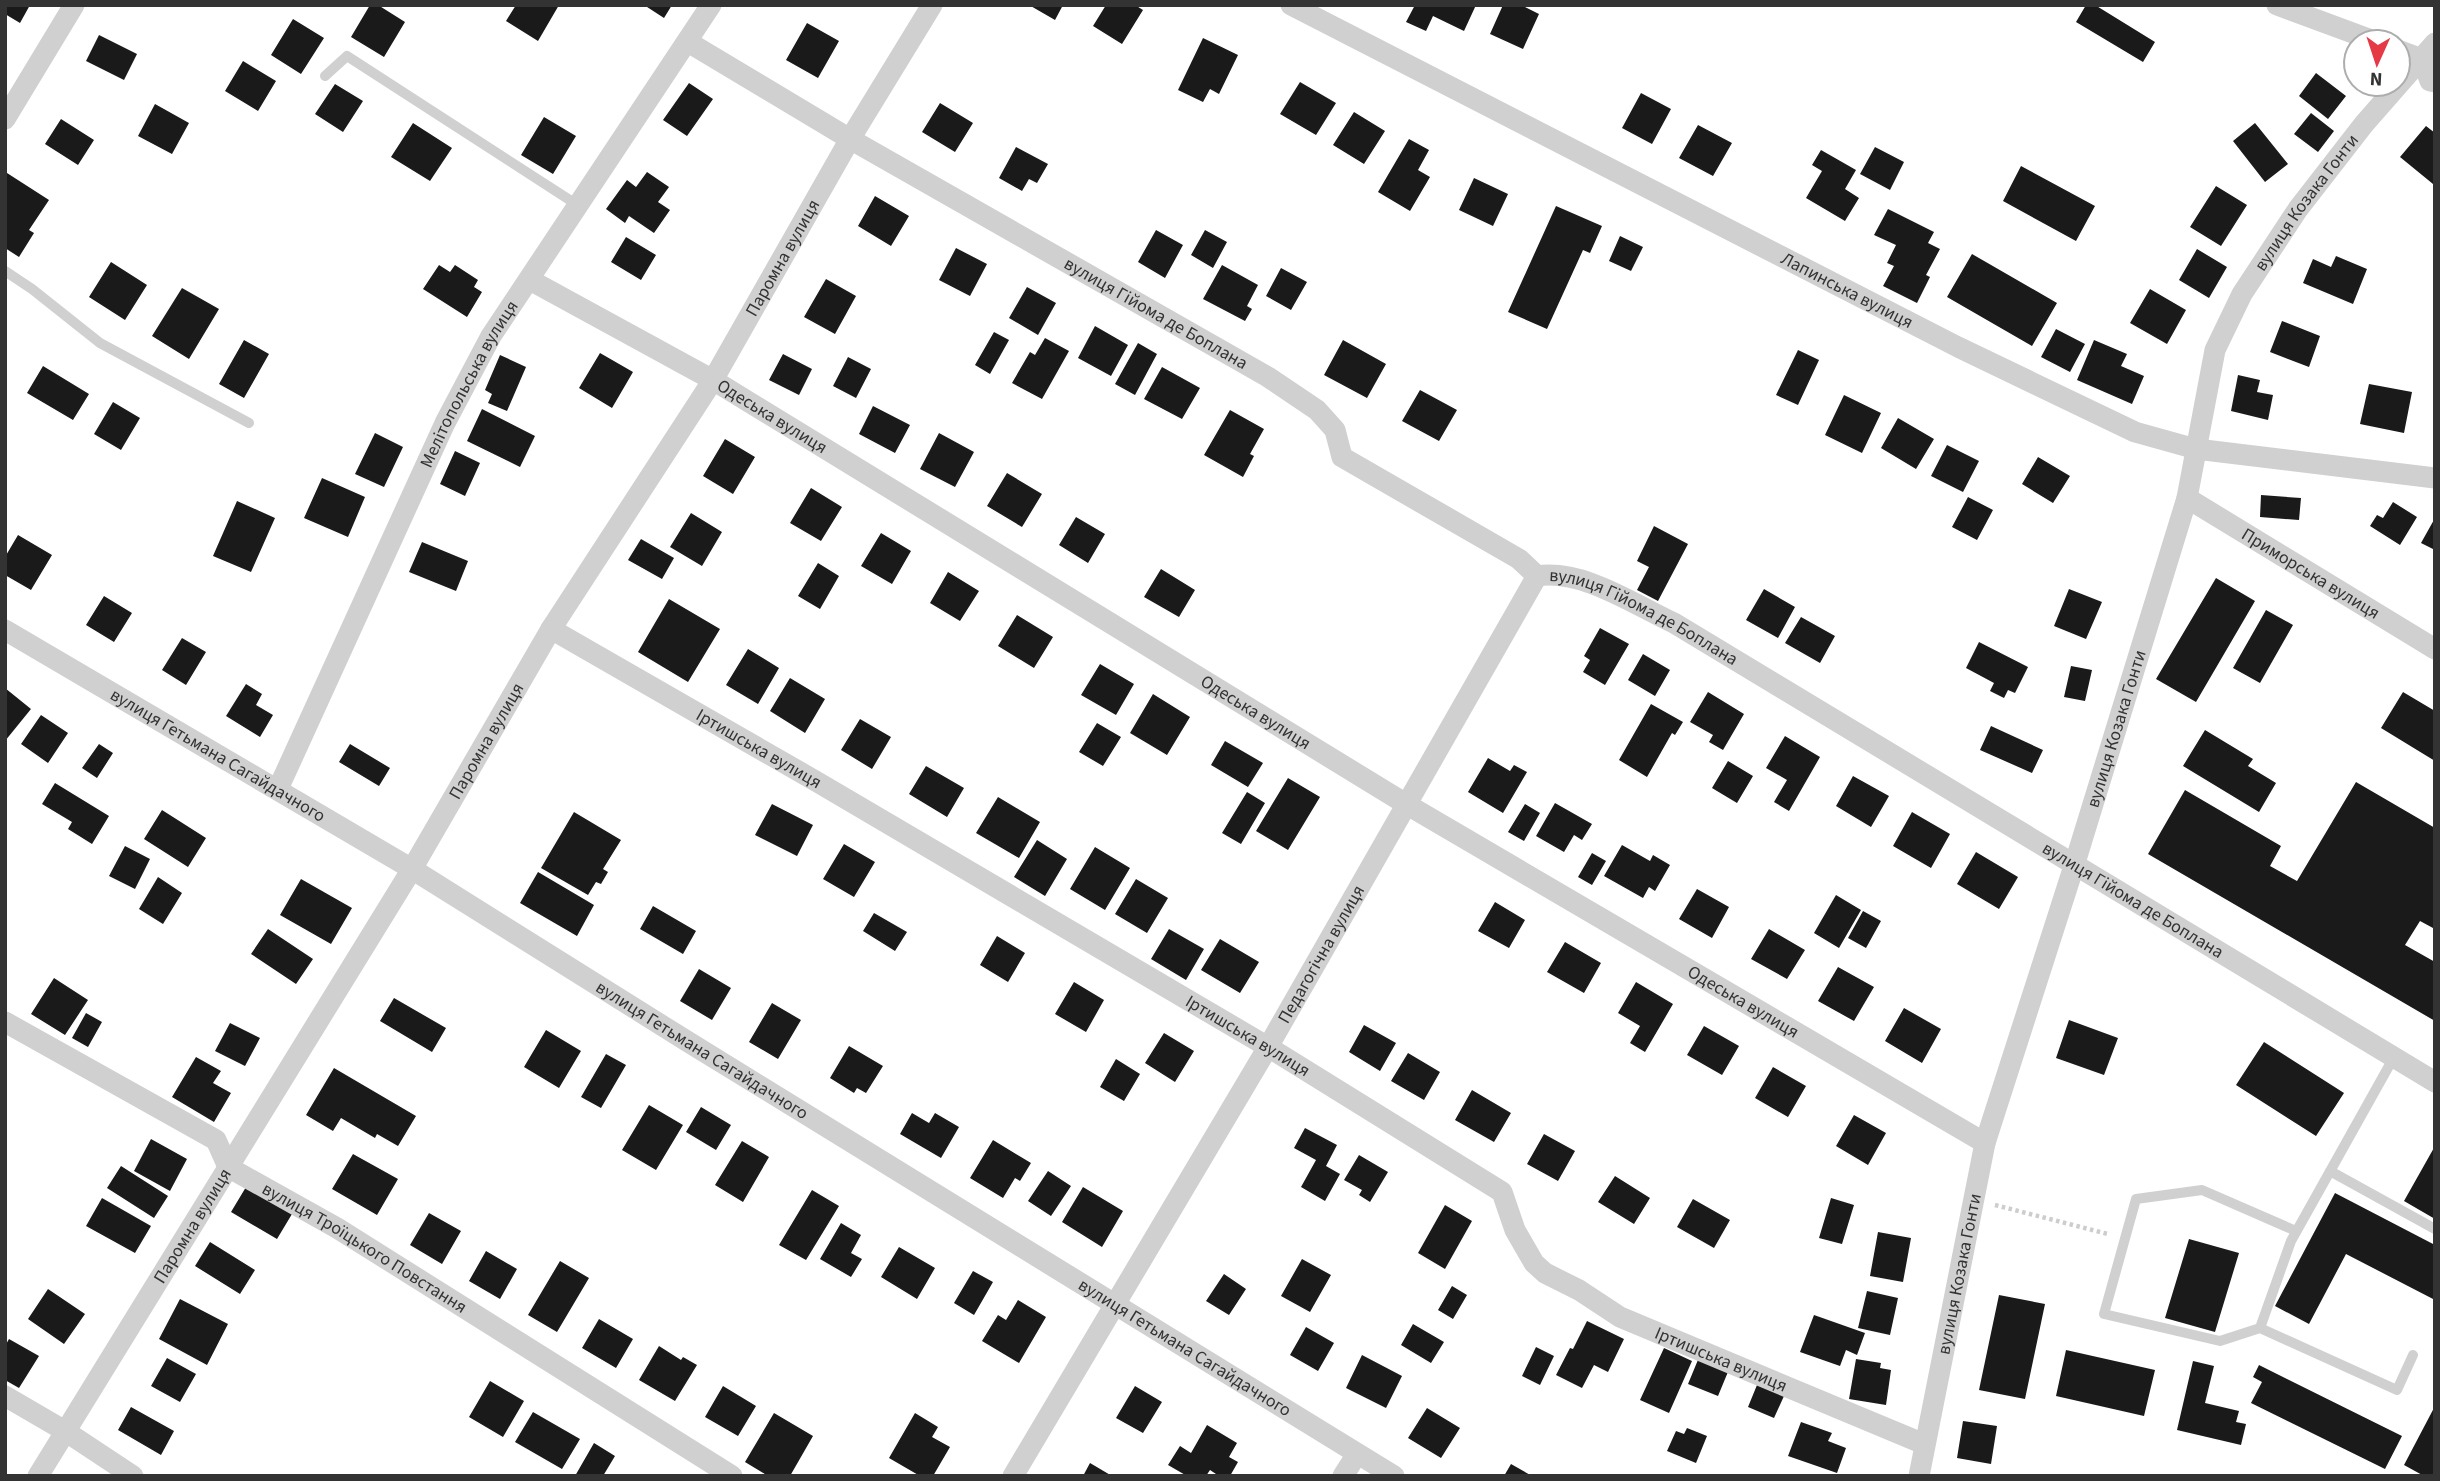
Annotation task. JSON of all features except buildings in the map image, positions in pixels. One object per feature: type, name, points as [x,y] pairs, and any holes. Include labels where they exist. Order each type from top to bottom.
[{"type":"street","points":[[5,119],[74,5]]},
{"type":"street","name":"Мелітопольська вулиця","points":[[278,789],[445,423],[491,336],[711,5]]},
{"type":"street","name":"Паромна вулиця","points":[[38,1476],[412,869],[551,629],[713,380],[850,139],[932,5]]},
{"type":"street","name":"Лапинська вулиця","points":[[1292,5],[1970,353],[2135,432],[2196,449],[2435,478]]},
{"type":"street","points":[[2277,5],[2342,29]]},
{"type":"street","name":"вулиця Гійома де Боплана","points":[[688,42],[850,139],[1268,377],[1317,410],[1335,430],[1342,457],[1519,559],[1537,576],[1561,575],[1585,580],[1674,623],[2435,1082]]},
{"type":"street","points":[[2429,51],[2430,80],[2435,82]]},
{"type":"street","name":"вулиця Козака Гонти","points":[[1919,1476],[1985,1143],[2074,866],[2187,498],[2215,350],[2242,294],[2306,198],[2364,124],[2429,51]]},
{"type":"street","name":"Одеська вулиця","points":[[530,279],[713,380],[1406,804],[1985,1143]]},
{"type":"street","name":"Приморська вулиця","points":[[2187,498],[2435,649]]},
{"type":"street","name":"Педагогічна вулиця","points":[[1013,1476],[1268,1047],[1537,576]]},
{"type":"street","name":"вулиця Гетьмана Сагайдачного","points":[[5,629],[412,869],[1394,1476]]},
{"type":"street","name":"Іртишська вулиця","points":[[551,629],[1268,1047],[1502,1192],[1515,1230],[1534,1263],[1545,1273],[1620,1317],[1924,1444]]},
{"type":"street","points":[[5,1022],[216,1140],[228,1167]]},
{"type":"street","name":"вулиця Троїцького Повстання","points":[[228,1167],[337,1228],[732,1476]]},
{"type":"street","points":[[5,1396],[65,1431],[133,1476]]},
{"type":"street","points":[[1343,1476],[1357,1454]]},
{"type":"lane","points":[[325,76],[347,56],[579,206]]},
{"type":"lane","points":[[5,271],[100,343],[249,424]]},
{"type":"lane","points":[[2260,1328],[2296,1231],[2394,1057]]},
{"type":"lane","points":[[2330,1171],[2435,1229]]},
{"type":"lane","points":[[2296,1231],[2202,1191],[2136,1199],[2104,1314],[2220,1341],[2260,1328],[2397,1390],[2413,1355]]},
{"type":"path","points":[[1973,1199],[2125,1238]]}]
